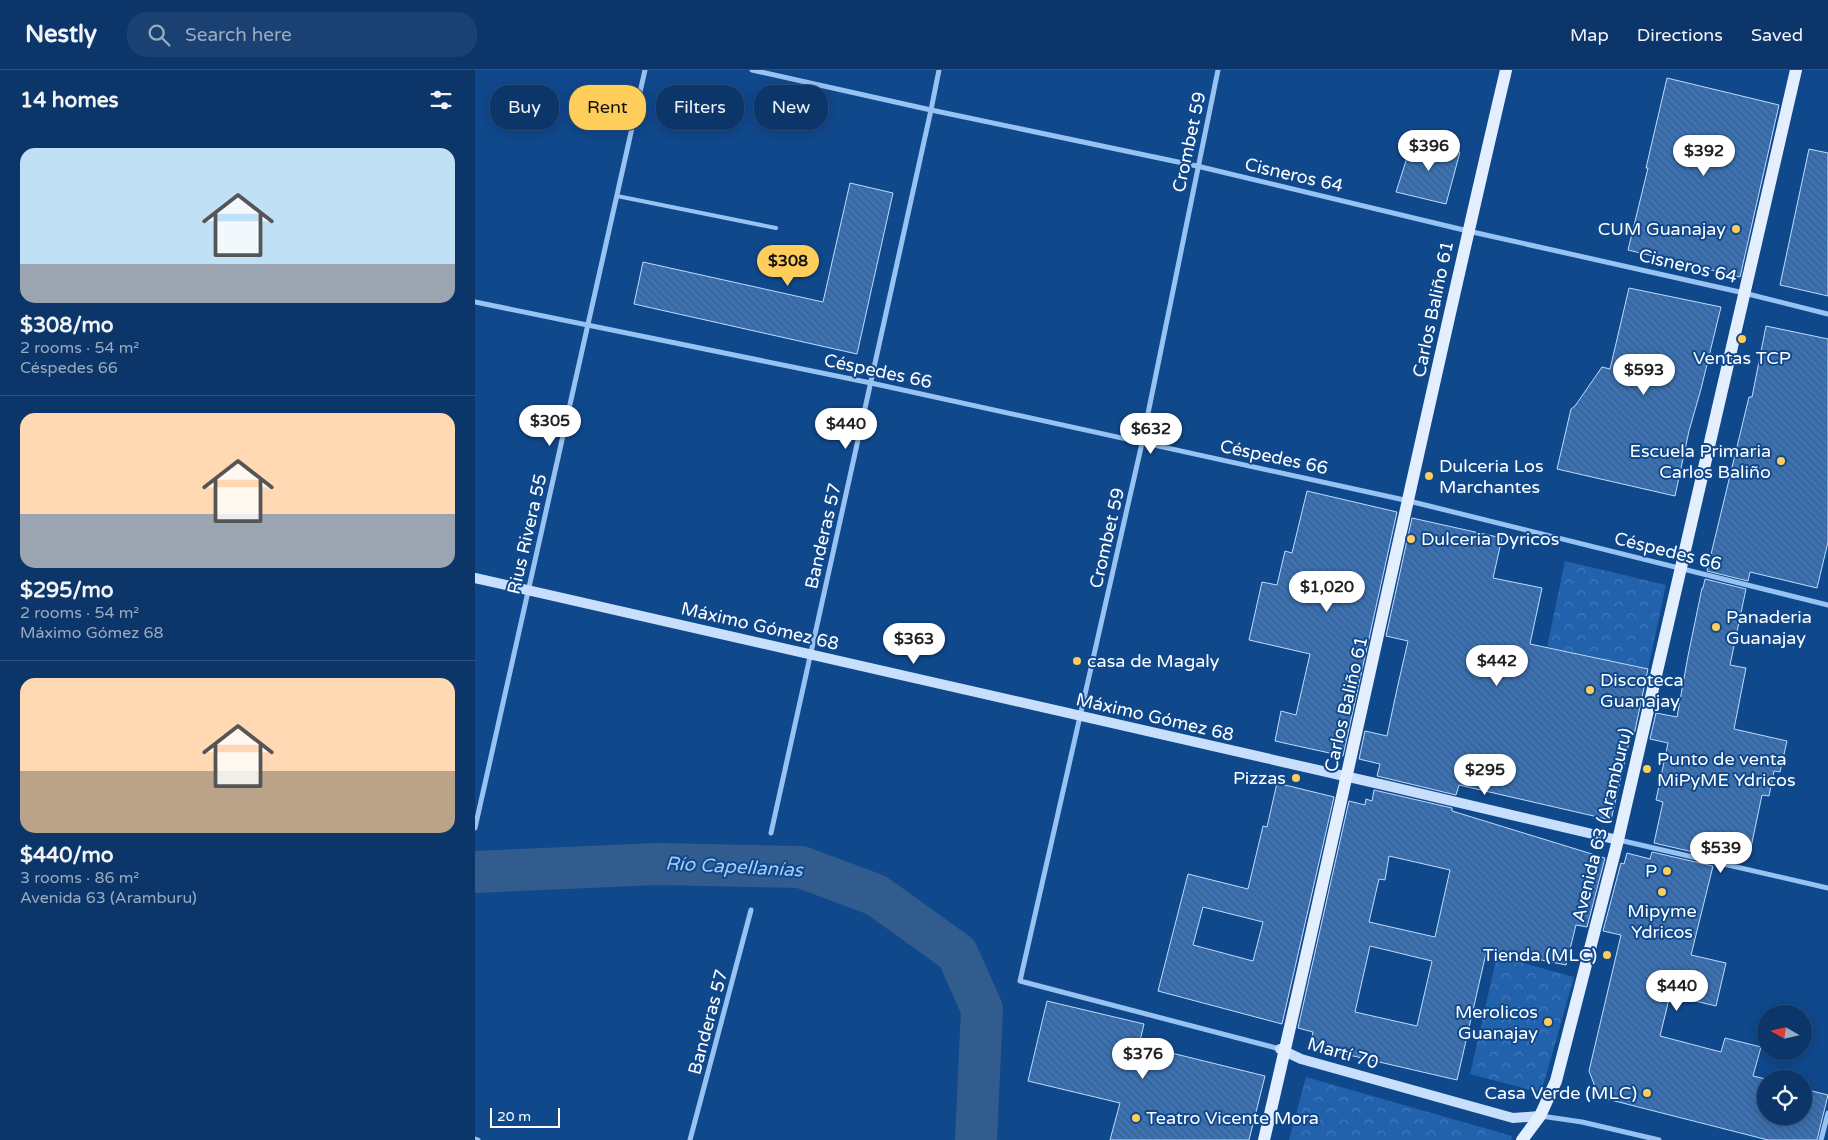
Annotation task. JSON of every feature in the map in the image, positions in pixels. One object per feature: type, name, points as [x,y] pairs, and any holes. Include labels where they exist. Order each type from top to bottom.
[{"type":"main road","name":"Carlos Baliño 61","points":[[1263,1140],[1282,1050],[1347,777],[1468,231],[1506,70]]},
{"type":"main road","name":"Avenida 63 (Aramburu)","points":[[1522,1140],[1541,1116],[1555,1081],[1618,840],[1796,70]]},
{"type":"street","name":"Rius Rivera 55","points":[[475,828],[645,70]]},
{"type":"street","name":"Cisneros 64","points":[[752,70],[1197,166],[1828,314]]},
{"type":"street","name":"Banderas 57","points":[[771,833],[939,70]]},
{"type":"street","name":"Crombet 59","points":[[1020,980],[1143,442],[1217,70]]},
{"type":"street","name":"Céspedes 66","points":[[475,302],[871,383],[1409,501],[1828,605]]},
{"type":"street","name":"Máximo Gómez 68","points":[[475,578],[1828,888]]},
{"type":"street","name":"Banderas 57","points":[[690,1140],[751,910]]},
{"type":"street","name":"Martí 70","points":[[1020,980],[1282,1050],[1301,1059],[1513,1118],[1541,1116],[1582,1122],[1659,1140]]},
{"type":"street","points":[[1821,1140],[1828,1113]]},
{"type":"lane","points":[[617,196],[776,228]]},
{"type":"green space","points":[[1565,561],[1666,585],[1648,669],[1547,647]]},
{"type":"green space","points":[[1497,956],[1574,977],[1544,1083],[1538,1092],[1470,1074]]},
{"type":"green space","points":[[1306,1077],[1512,1136],[1511,1140],[1289,1140]]},
{"type":"building","points":[[1667,78],[1779,105],[1740,277],[1628,250]]},
{"type":"building","points":[[1413,139],[1460,152],[1446,204],[1396,192]]},
{"type":"building","points":[[1809,149],[1828,153],[1828,296],[1780,285]]},
{"type":"building","points":[[850,183],[893,193],[857,354],[634,304],[643,262],[823,302]]},
{"type":"building","points":[[1629,288],[1721,307],[1689,431],[1675,496],[1557,469],[1571,409],[1602,367],[1610,369]]},
{"type":"building","points":[[1766,326],[1828,339],[1828,542],[1817,588],[1750,572],[1748,581],[1707,571],[1749,397],[1752,397]]},
{"type":"building","points":[[1307,491],[1397,512],[1343,756],[1275,741],[1281,711],[1296,715],[1310,654],[1249,640],[1262,582],[1277,585],[1285,551],[1292,553]]},
{"type":"building","points":[[1412,518],[1502,538],[1493,578],[1542,588],[1530,644],[1648,669],[1634,735],[1631,734],[1611,820],[1459,785],[1456,795],[1377,776],[1380,764],[1359,759],[1365,731],[1387,736],[1408,641],[1386,636]]},
{"type":"building","points":[[1705,579],[1746,589],[1730,665],[1746,668],[1734,729],[1787,741],[1780,772],[1774,771],[1769,796],[1762,795],[1750,852],[1718,846],[1715,857],[1654,843],[1663,802],[1656,800],[1668,743],[1650,739],[1656,713],[1677,717]]},
{"type":"building","points":[[1277,783],[1334,797],[1282,1024],[1158,991],[1188,874],[1248,889],[1263,826],[1267,827]],"holes":[[[1203,907],[1263,922],[1253,961],[1193,945]]]},
{"type":"building","points":[[1374,790],[1452,808],[1452,811],[1605,858],[1587,927],[1576,925],[1566,965],[1487,949],[1457,1080],[1310,1046],[1313,1032],[1298,1028],[1349,801],[1365,805],[1366,799],[1372,801]],"holes":[[[1389,856],[1450,870],[1435,937],[1369,922],[1379,879],[1385,880]],[[1370,946],[1432,961],[1417,1026],[1355,1012]]]},
{"type":"building","points":[[1652,852],[1713,866],[1691,955],[1726,963],[1716,1006],[1670,995],[1660,1036],[1721,1052],[1725,1038],[1757,1046],[1757,1060],[1753,1076],[1757,1077],[1757,1125],[1812,1125],[1812,1091],[1828,1095],[1817,1140],[1768,1140],[1599,1097],[1589,1071],[1621,935],[1603,931],[1621,863],[1624,864],[1627,853],[1650,859]]},
{"type":"building","points":[[1047,1001],[1144,1024],[1139,1045],[1265,1076],[1249,1140],[1110,1140],[1120,1103],[1028,1081]]},
{"type":"waterway","name":"Río Capellanías","points":[[475,872],[657,864],[801,867],[876,895],[957,953],[982,1009],[976,1140]]},
{"type":"place","name":"CUM Guanajay","points":[[1736,229]]},
{"type":"place","name":"Ventas TCP","points":[[1742,339]]},
{"type":"place","name":"Escuela Primaria Carlos Baliño","points":[[1781,461]]},
{"type":"place","name":"Dulceria Los Marchantes","points":[[1429,476]]},
{"type":"place","name":"Dulceria Dyricos","points":[[1411,539]]},
{"type":"place","name":"Panaderia Guanajay","points":[[1716,627]]},
{"type":"place","name":"casa de Magaly","points":[[1077,661]]},
{"type":"place","name":"Discoteca Guanajay","points":[[1590,690]]},
{"type":"place","name":"Punto de venta MiPyME Ydricos","points":[[1647,769]]},
{"type":"place","name":"Pizzas","points":[[1296,778]]},
{"type":"place","name":"P","points":[[1667,871]]},
{"type":"place","name":"Mipyme Ydricos","points":[[1662,892]]},
{"type":"place","name":"Tienda (MLC)","points":[[1607,955]]},
{"type":"place","name":"Merolicos Guanajay","points":[[1548,1022]]},
{"type":"place","name":"Casa Verde (MLC)","points":[[1647,1093]]},
{"type":"place","name":"Teatro Vicente Mora","points":[[1136,1118]]}]
